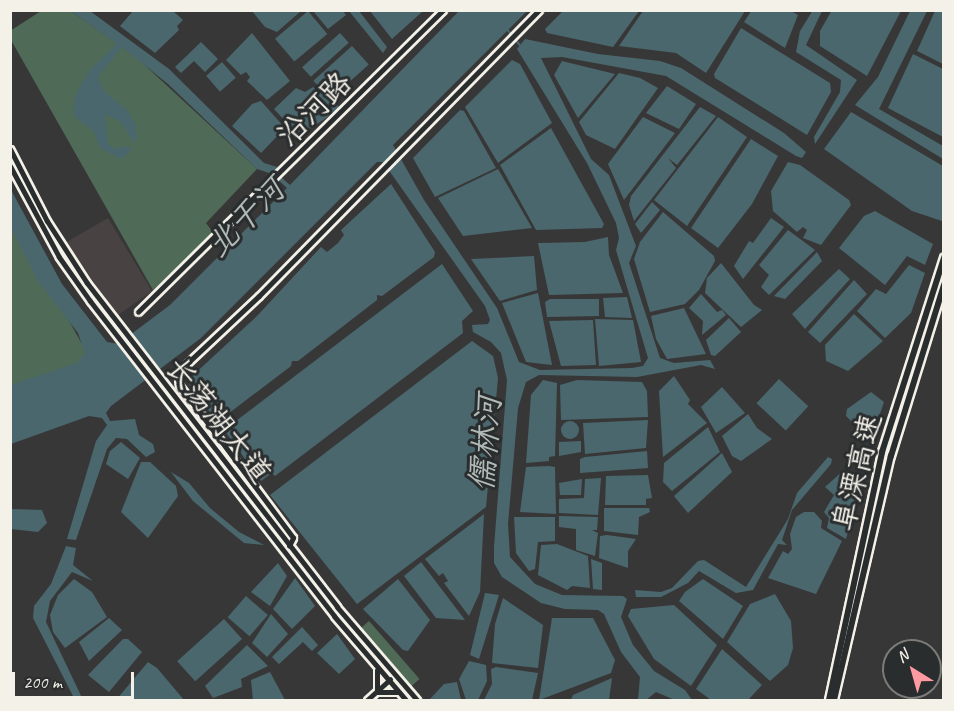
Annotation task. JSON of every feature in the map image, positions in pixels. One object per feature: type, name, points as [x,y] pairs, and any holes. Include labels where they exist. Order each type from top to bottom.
[{"type":"highway","name":"阜溧高速","points":[[829,700],[882,452],[944,258]]},
{"type":"highway","name":"阜溧高速","points":[[834,700],[888,467],[944,285]]},
{"type":"main road","name":"长荡湖大道","points":[[10,149],[65,251],[119,331]]},
{"type":"main road","name":"长荡湖大道","points":[[10,166],[59,257],[119,331],[371,661],[406,700]]},
{"type":"main road","name":"长荡湖大道","points":[[158,383],[393,676],[417,700]]},
{"type":"main road","points":[[371,661],[380,676],[375,693]]},
{"type":"main road","points":[[368,700],[393,676]]},
{"type":"main road","points":[[375,693],[387,690],[399,693]]},
{"type":"street","name":"沿河路","points":[[138,312],[443,10]]},
{"type":"street","points":[[289,546],[293,538],[179,385],[177,373],[259,296],[539,10]]},
{"type":"shaded area","points":[[108,218],[152,291],[118,315],[65,243]]},
{"type":"green space","points":[[41,11],[71,11],[136,57],[257,169],[206,223],[214,234],[153,290],[11,40],[10,31]]},
{"type":"green space","points":[[10,214],[93,364],[10,417]]},
{"type":"green space","points":[[369,621],[420,679],[410,688],[359,630]]},
{"type":"water","points":[[752,10],[791,11],[798,15],[785,48],[744,22]]},
{"type":"water","points":[[813,10],[822,11],[806,45],[857,80],[815,144],[814,137],[840,92],[841,80],[796,52],[800,31]]},
{"type":"water","points":[[832,10],[901,11],[867,76],[820,46],[820,31]]},
{"type":"water","points":[[71,11],[90,11],[169,69],[264,163],[277,167],[275,172],[290,185],[459,11],[527,11],[393,145],[424,200],[497,308],[519,362],[540,370],[632,368],[643,366],[648,358],[616,250],[619,238],[616,223],[587,163],[517,49],[525,39],[598,54],[660,61],[681,68],[784,133],[806,152],[802,158],[796,156],[666,76],[562,57],[541,58],[591,159],[609,175],[636,246],[629,263],[660,358],[674,363],[710,360],[715,369],[701,365],[637,377],[539,375],[526,382],[518,408],[508,524],[510,557],[535,584],[562,595],[623,596],[627,599],[621,617],[633,645],[654,671],[685,690],[692,700],[675,700],[656,692],[646,700],[638,700],[640,677],[621,652],[604,614],[598,610],[565,609],[541,603],[502,577],[494,563],[507,380],[501,353],[491,342],[473,332],[472,325],[488,324],[490,320],[485,306],[383,162],[377,162],[201,338],[111,406],[106,413],[110,421],[135,419],[139,435],[153,444],[155,452],[146,457],[127,439],[116,438],[107,449],[76,540],[67,539],[96,441],[107,425],[102,418],[89,416],[11,444],[11,385],[77,363],[85,354],[78,333],[38,281],[11,228],[10,188],[62,284],[107,342],[118,344],[170,305],[287,188],[272,174],[257,169],[168,84],[122,47],[98,77],[104,91],[127,110],[135,123],[137,139],[133,141],[120,121],[105,114],[108,144],[115,149],[127,146],[132,149],[121,159],[100,148],[94,132],[73,115],[75,96],[89,71],[117,44]]},
{"type":"water","points":[[133,11],[173,11],[183,20],[177,26],[179,30],[155,53],[120,26]]},
{"type":"water","points":[[252,11],[301,11],[277,32],[265,27]]},
{"type":"water","points":[[308,11],[327,34],[294,62],[275,39]]},
{"type":"water","points":[[313,11],[343,11],[346,15],[328,29]]},
{"type":"water","points":[[349,11],[359,11],[387,47],[383,53]]},
{"type":"water","points":[[370,11],[423,11],[392,39]]},
{"type":"water","points":[[563,11],[639,11],[613,47],[547,33],[545,29]]},
{"type":"water","points":[[643,11],[745,11],[706,73],[676,53],[619,46]]},
{"type":"water","points":[[910,11],[927,11],[879,109],[943,146],[943,159],[855,105],[878,77]]},
{"type":"water","points":[[935,11],[943,11],[943,64],[917,51]]},
{"type":"water","points":[[741,28],[830,83],[831,92],[807,135],[715,78],[714,74]]},
{"type":"water","points":[[252,33],[290,81],[267,100],[247,81],[250,77],[246,72],[241,75],[226,60]]},
{"type":"water","points":[[340,33],[349,43],[311,77],[302,67]]},
{"type":"water","points":[[201,42],[218,59],[205,72],[194,61],[181,73],[175,67]]},
{"type":"water","points":[[352,46],[369,65],[330,99],[313,81]]},
{"type":"water","points":[[913,54],[943,69],[943,137],[888,108]]},
{"type":"water","points":[[512,60],[520,64],[552,123],[498,163],[465,107]]},
{"type":"water","points":[[562,61],[615,74],[578,118],[554,75]]},
{"type":"water","points":[[222,62],[236,78],[220,92],[206,76]]},
{"type":"water","points":[[619,73],[640,78],[658,88],[615,149],[586,135],[579,122]]},
{"type":"water","points":[[667,86],[696,104],[679,129],[646,113]]},
{"type":"water","points":[[313,87],[341,108],[299,136],[274,109],[296,88],[305,92]]},
{"type":"water","points":[[261,101],[285,128],[261,153],[232,126],[252,104]]},
{"type":"water","points":[[700,107],[716,116],[677,165],[668,158],[676,168],[634,221],[629,205],[631,196]]},
{"type":"water","points":[[460,110],[464,111],[496,168],[435,197],[413,158]]},
{"type":"water","points":[[851,112],[943,166],[942,221],[912,211],[824,149]]},
{"type":"water","points":[[643,117],[675,133],[624,200],[608,164]]},
{"type":"water","points":[[718,117],[747,137],[687,226],[654,200]]},
{"type":"water","points":[[551,128],[604,224],[602,228],[536,230],[500,165]]},
{"type":"water","points":[[751,139],[778,156],[752,204],[718,248],[691,228]]},
{"type":"water","points":[[788,162],[800,165],[849,200],[851,205],[821,245],[803,238],[807,230],[803,227],[797,232],[773,211],[771,191]]},
{"type":"water","points":[[498,169],[532,228],[463,236],[438,198]]},
{"type":"water","points":[[391,184],[435,252],[434,257],[382,296],[377,295],[377,300],[298,361],[292,361],[291,366],[220,420],[215,419],[189,384],[189,379],[257,316],[321,247],[327,252],[338,243],[344,235],[341,230]]},
{"type":"water","points":[[652,202],[660,210],[641,233],[635,224]]},
{"type":"water","points":[[875,211],[933,244],[925,265],[907,256],[885,285],[839,248],[864,216]]},
{"type":"water","points":[[663,212],[714,256],[715,261],[699,290],[685,304],[650,312],[634,259],[640,242]]},
{"type":"water","points":[[771,218],[784,227],[743,279],[734,266],[749,241],[753,243]]},
{"type":"water","points":[[788,230],[815,250],[769,295],[761,287],[769,275],[759,265]]},
{"type":"water","points":[[608,237],[609,255],[623,293],[549,295],[538,243],[585,242]]},
{"type":"water","points":[[817,252],[822,261],[785,299],[774,296]]},
{"type":"water","points":[[534,256],[537,290],[500,301],[471,259]]},
{"type":"water","points":[[721,263],[754,305],[762,310],[741,327],[705,293],[707,278]]},
{"type":"water","points":[[442,264],[473,311],[462,321],[463,333],[275,476],[272,473],[261,481],[224,430]]},
{"type":"water","points":[[909,265],[925,273],[911,313],[885,338],[857,311],[876,289],[886,294]]},
{"type":"water","points":[[839,269],[850,279],[805,329],[792,314]]},
{"type":"water","points":[[854,280],[867,294],[820,343],[808,332]]},
{"type":"water","points":[[538,293],[552,365],[526,362],[502,303]]},
{"type":"water","points":[[701,294],[717,312],[722,310],[726,315],[702,335],[703,321],[689,308]]},
{"type":"water","points":[[627,297],[632,318],[605,317],[603,298]]},
{"type":"water","points":[[550,299],[599,299],[599,316],[547,317],[545,302]]},
{"type":"water","points":[[684,308],[706,354],[667,359],[656,339],[651,316]]},
{"type":"water","points":[[854,314],[883,341],[848,371],[826,361],[825,345]]},
{"type":"water","points":[[729,318],[741,332],[715,356],[711,355],[706,340]]},
{"type":"water","points":[[595,319],[633,320],[641,362],[599,366]]},
{"type":"water","points":[[593,320],[596,365],[561,366],[549,321]]},
{"type":"water","name":"儒林河","points":[[472,341],[493,356],[498,378],[486,507],[357,604],[270,495]]},
{"type":"water","points":[[674,376],[690,400],[688,404],[707,423],[663,457],[659,391]]},
{"type":"water","points":[[779,379],[808,406],[786,430],[756,403]]},
{"type":"water","points":[[543,380],[557,383],[555,456],[549,457],[549,461],[526,463],[531,395]]},
{"type":"water","points":[[577,380],[642,382],[647,391],[648,417],[561,420],[560,385]]},
{"type":"water","points":[[722,387],[745,413],[716,433],[701,407]]},
{"type":"water","points":[[871,392],[884,402],[871,440],[846,416],[847,409]]},
{"type":"water","points":[[748,414],[757,428],[772,439],[741,461],[732,456],[722,436]]},
{"type":"water","points":[[648,420],[646,448],[585,454],[583,423]]},
{"type":"water","points":[[566,421],[574,421],[579,426],[577,437],[566,439],[561,434],[561,426]]},
{"type":"water","points":[[708,427],[720,452],[672,491],[663,482],[664,463]]},
{"type":"water","points":[[581,441],[581,452],[559,456],[559,442]]},
{"type":"water","points":[[121,442],[140,458],[128,479],[106,464],[110,451]]},
{"type":"water","points":[[647,451],[648,468],[580,473],[580,459],[585,457]]},
{"type":"water","points":[[722,453],[732,472],[688,513],[674,496]]},
{"type":"water","points":[[828,457],[832,459],[831,464],[792,510],[782,540],[787,545],[778,544],[753,590],[736,593],[699,571],[688,583],[661,597],[636,597],[635,590],[661,592],[672,588],[698,561],[704,560],[746,587],[788,519],[797,493]]},
{"type":"water","points":[[141,462],[150,462],[176,486],[178,496],[148,538],[121,512]]},
{"type":"water","points":[[526,467],[555,467],[556,514],[520,512]]},
{"type":"water","points":[[844,470],[862,483],[846,539],[827,528],[829,518],[824,512],[834,495],[825,487]]},
{"type":"water","points":[[171,472],[189,483],[210,508],[239,532],[264,545],[244,543],[193,501]]},
{"type":"water","points":[[648,475],[652,498],[646,499],[646,505],[605,505],[606,476]]},
{"type":"water","points":[[601,478],[598,515],[559,513],[559,499],[584,498],[585,479]]},
{"type":"water","points":[[582,479],[581,495],[560,495],[559,483]]},
{"type":"water","points":[[604,508],[649,508],[650,512],[639,517],[638,535],[604,531]]},
{"type":"water","points":[[11,509],[42,510],[47,523],[38,532],[11,529]]},
{"type":"water","points":[[804,512],[814,512],[822,521],[821,528],[842,541],[816,594],[768,578],[783,551],[788,554],[792,549],[790,534],[796,517]]},
{"type":"water","points":[[484,514],[480,592],[469,616],[444,583],[448,581],[443,573],[439,576],[425,559]]},
{"type":"water","points":[[559,516],[598,517],[597,530],[592,530],[598,533],[595,556],[576,550],[576,529],[559,527]]},
{"type":"water","points":[[514,517],[555,517],[555,541],[538,542],[535,569],[529,571],[516,553]]},
{"type":"water","points":[[600,536],[636,539],[628,551],[628,568],[599,558]]},
{"type":"water","points":[[557,544],[588,556],[590,588],[572,586],[567,590],[538,575],[541,545]]},
{"type":"water","points":[[66,546],[76,548],[73,565],[93,581],[72,572],[50,601],[46,622],[83,700],[75,700],[33,618],[34,606],[51,584]]},
{"type":"water","points":[[591,559],[602,563],[602,590],[593,589]]},
{"type":"water","points":[[421,562],[465,620],[436,618],[404,576]]},
{"type":"water","points":[[278,563],[287,576],[270,606],[251,592]]},
{"type":"water","points":[[295,578],[315,606],[292,629],[273,609]]},
{"type":"water","points":[[74,579],[92,592],[107,617],[65,648],[53,632],[50,615],[58,595]]},
{"type":"water","points":[[398,579],[430,620],[408,651],[403,650],[363,609]]},
{"type":"water","points":[[703,579],[743,606],[723,639],[679,601],[685,592]]},
{"type":"water","points":[[485,593],[499,595],[479,659],[470,655]]},
{"type":"water","points":[[775,594],[791,621],[793,648],[788,665],[770,681],[727,642],[750,604]]},
{"type":"water","points":[[246,596],[268,615],[250,636],[228,617]]},
{"type":"water","points":[[503,598],[543,625],[538,668],[492,663],[495,624]]},
{"type":"water","points":[[674,605],[717,645],[691,686],[654,659],[628,616],[631,609]]},
{"type":"water","points":[[271,614],[288,634],[267,657],[252,643]]},
{"type":"water","points":[[109,618],[122,630],[89,661],[79,642]]},
{"type":"water","points":[[552,618],[593,618],[615,660],[611,673],[539,700]]},
{"type":"water","points":[[224,619],[242,639],[195,681],[177,661]]},
{"type":"water","points":[[302,627],[318,645],[312,651],[303,642],[279,664],[272,657]]},
{"type":"water","points":[[337,634],[355,659],[339,674],[317,653]]},
{"type":"water","points":[[123,639],[128,639],[142,652],[109,692],[88,675]]},
{"type":"water","points":[[247,645],[268,666],[241,679],[242,687],[213,698],[205,686]]},
{"type":"water","points":[[722,649],[762,685],[748,700],[711,700],[696,689]]},
{"type":"water","points":[[469,661],[486,665],[487,681],[478,700],[466,700],[459,679]]},
{"type":"water","points":[[148,662],[157,668],[184,700],[116,700]]},
{"type":"water","points":[[496,667],[538,673],[532,700],[484,700],[492,684],[491,669]]},
{"type":"water","points":[[270,672],[285,700],[253,700],[251,680]]},
{"type":"water","points":[[612,678],[609,700],[571,700],[573,695]]},
{"type":"water","points":[[457,682],[461,700],[430,699],[444,684]]},
{"type":"waterway","points":[[508,30],[520,45]]},
{"type":"water label","name":"北干河","points":[[246,218]]}]
